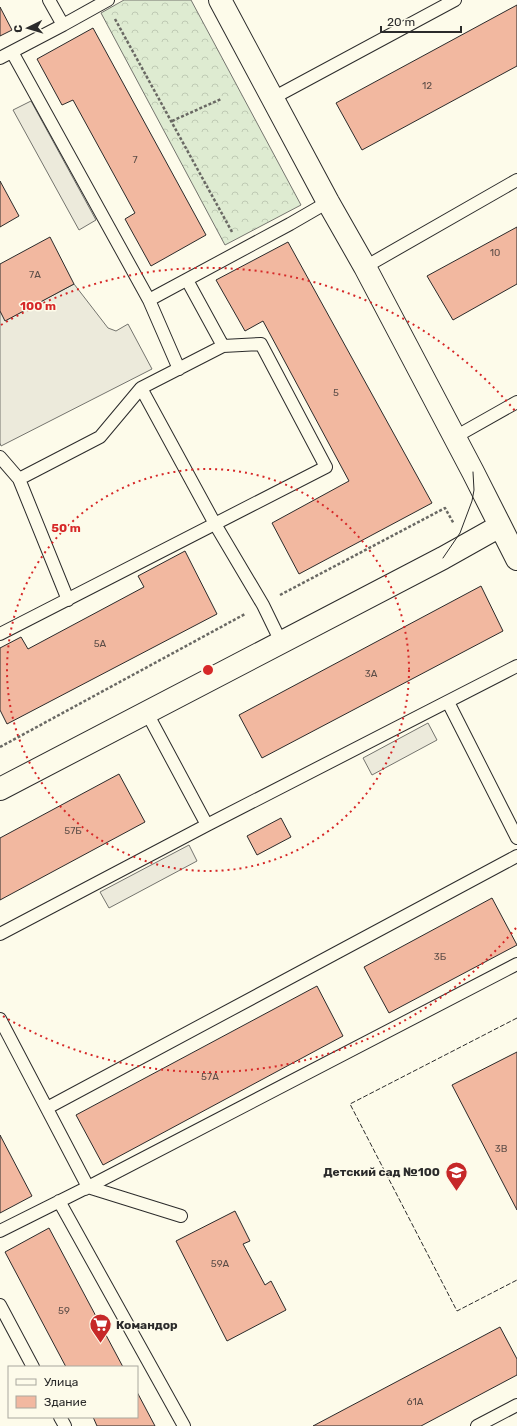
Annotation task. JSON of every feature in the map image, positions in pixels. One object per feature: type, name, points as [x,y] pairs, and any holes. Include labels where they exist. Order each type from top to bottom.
[{"type":"street","points":[[220,0],[274,98],[328,202],[365,267],[455,437],[517,559]]},
{"type":"street","points":[[0,789],[443,558],[500,526]]},
{"type":"lane","points":[[49,0],[63,25]]},
{"type":"lane","points":[[274,98],[455,0]]},
{"type":"lane","points":[[0,58],[107,1]]},
{"type":"lane","points":[[12,52],[149,300],[179,369]]},
{"type":"lane","points":[[365,267],[517,180]]},
{"type":"lane","points":[[149,300],[328,202]]},
{"type":"lane","points":[[187,280],[223,346]]},
{"type":"lane","points":[[0,634],[326,467],[261,344],[223,346],[141,388],[100,437],[19,479]]},
{"type":"lane","points":[[141,388],[215,524],[262,604],[281,642]]},
{"type":"lane","points":[[455,437],[517,402]]},
{"type":"lane","points":[[0,457],[19,479],[68,600]]},
{"type":"lane","points":[[0,934],[207,825],[517,666]]},
{"type":"lane","points":[[448,702],[517,838]]},
{"type":"lane","points":[[147,713],[207,825]]},
{"type":"lane","points":[[47,1108],[517,856]]},
{"type":"lane","points":[[0,1231],[59,1202],[517,964]]},
{"type":"lane","points":[[0,1019],[88,1187],[181,1216]]},
{"type":"lane","points":[[59,1202],[184,1426]]},
{"type":"lane","points":[[0,1305],[32,1366]]},
{"type":"lane","points":[[477,1426],[517,1405]]},
{"type":"path","points":[[107,1],[242,250]]},
{"type":"path","points":[[172,121],[220,99]]},
{"type":"path","points":[[0,747],[262,604],[445,508]]},
{"type":"green space","points":[[124,0],[191,0],[301,205],[225,245],[101,13]]},
{"type":"shaded area","points":[[31,101],[96,220],[79,230],[13,110]]},
{"type":"shaded area","points":[[74,284],[108,328],[116,331],[128,324],[152,369],[1,446],[0,311],[6,320]]},
{"type":"shaded area","points":[[428,723],[437,740],[372,775],[363,758]]},
{"type":"shaded area","points":[[189,845],[197,861],[109,908],[100,892]]},
{"type":"building","points":[[517,5],[517,66],[362,150],[336,103]]},
{"type":"building","points":[[0,7],[12,30],[0,36]]},
{"type":"building","points":[[93,28],[206,235],[151,266],[125,219],[135,213],[73,100],[62,105],[37,59]]},
{"type":"building","points":[[0,181],[19,216],[0,227]]},
{"type":"building","points":[[517,227],[517,284],[453,320],[427,276]]},
{"type":"building","points":[[50,237],[74,284],[5,321],[0,311],[0,264]]},
{"type":"building","points":[[288,242],[432,503],[299,574],[272,523],[349,481],[263,321],[245,331],[216,280]]},
{"type":"building","points":[[185,551],[217,614],[7,724],[0,710],[0,648],[21,637],[28,649],[144,587],[138,576]]},
{"type":"building","points":[[481,586],[503,631],[262,758],[239,715]]},
{"type":"building","points":[[119,774],[145,822],[0,900],[0,838]]},
{"type":"building","points":[[281,818],[291,837],[257,855],[247,836]]},
{"type":"building","points":[[492,898],[517,945],[389,1013],[364,967]]},
{"type":"building","points":[[317,986],[343,1036],[103,1165],[76,1115]]},
{"type":"building","points":[[517,1052],[517,1210],[452,1085]]},
{"type":"building","points":[[0,1135],[32,1196],[0,1213]]},
{"type":"building","points":[[235,1211],[250,1241],[243,1244],[265,1285],[271,1281],[286,1310],[227,1341],[176,1241]]},
{"type":"building","points":[[49,1228],[122,1366],[65,1366],[5,1252]]},
{"type":"building","points":[[500,1327],[517,1359],[517,1375],[421,1426],[313,1426]]},
{"type":"building","points":[[138,1394],[155,1426],[97,1426],[93,1418],[138,1418]]},
{"type":"tram line","points":[[443,558],[460,533],[472,501],[474,490],[473,472]]},
{"type":"fence","points":[[517,1018],[350,1104],[457,1311],[517,1280]]},
{"type":"place","name":"Детский сад №100","points":[[456,1192]]},
{"type":"place","name":"Командор","points":[[100,1344]]}]
